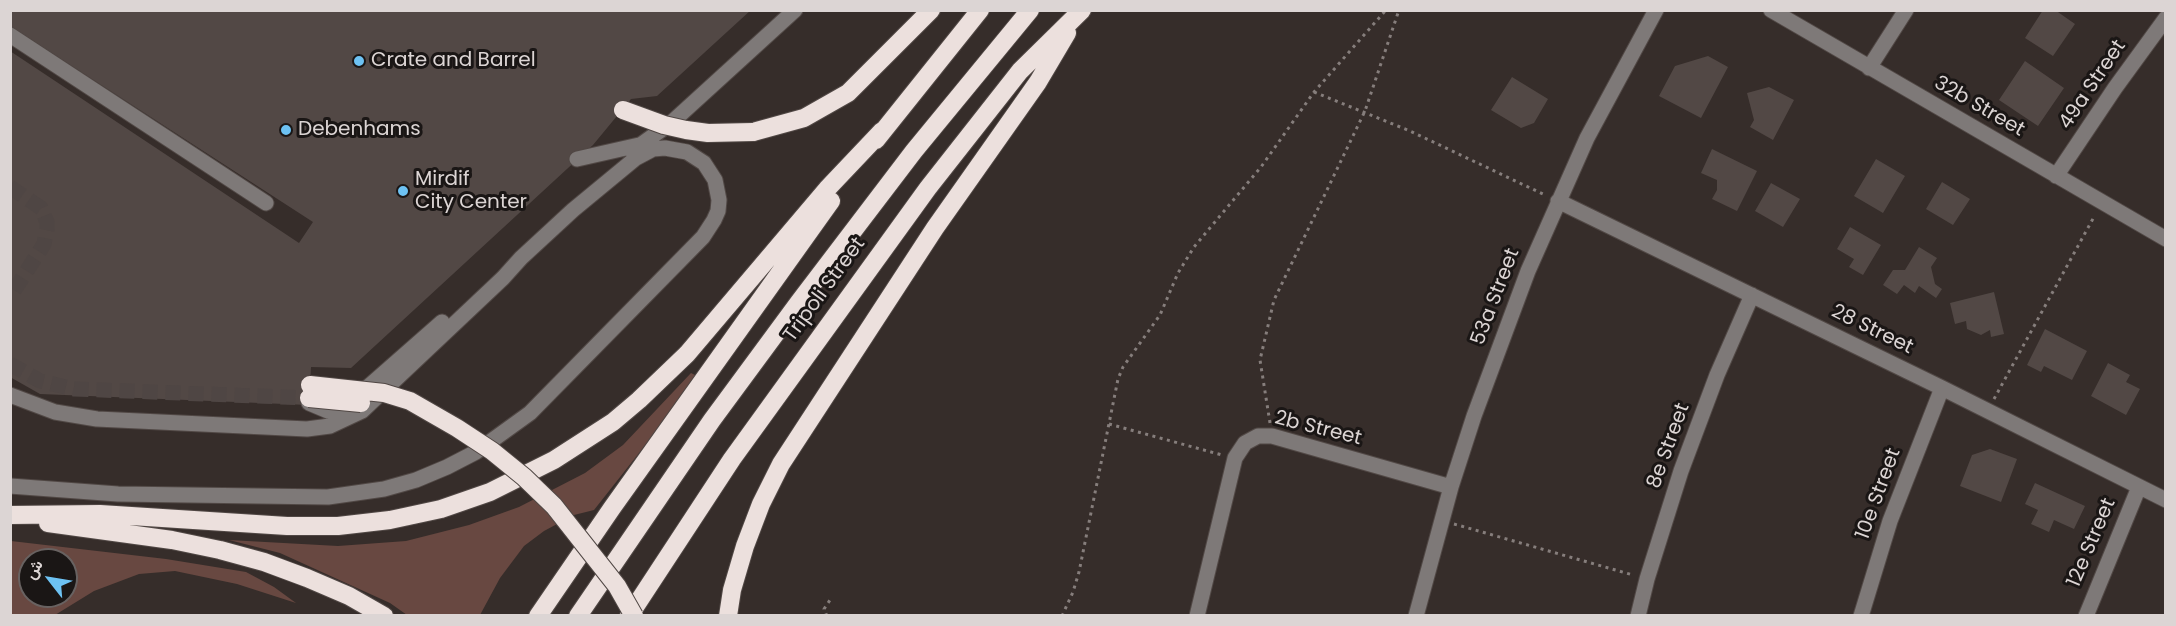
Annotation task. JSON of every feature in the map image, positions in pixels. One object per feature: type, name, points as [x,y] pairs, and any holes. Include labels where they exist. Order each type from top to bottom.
[{"type":"highway","points":[[623,110],[664,125],[708,133],[753,132],[804,118],[848,93],[931,10]]},
{"type":"highway","points":[[538,615],[882,131],[980,10]]},
{"type":"highway","name":"Tripoli Street","points":[[578,615],[712,420],[799,302],[914,152],[1030,10]]},
{"type":"highway","points":[[728,615],[732,590],[745,546],[761,504],[781,464],[935,228],[1038,82],[1079,15]]},
{"type":"highway","name":"Tripoli Street","points":[[629,615],[732,459],[928,188],[1020,71],[1079,15]]},
{"type":"highway","points":[[10,516],[100,514],[286,526],[338,526],[390,520],[441,509],[490,492],[584,442],[639,400],[687,354],[820,198],[882,131]]},
{"type":"highway","points":[[310,390],[384,393],[422,407],[492,451],[554,506],[618,586],[634,615]]},
{"type":"highway","points":[[10,516],[172,540],[220,550],[264,562],[307,578],[349,596],[384,615]]},
{"type":"street","points":[[573,210],[603,174],[671,123],[795,10]]},
{"type":"street","name":"53a Street","points":[[1416,615],[1451,487],[1501,343],[1558,201],[1592,128],[1656,10]]},
{"type":"street","name":"32b Street","points":[[1771,10],[2166,239]]},
{"type":"street","points":[[1869,68],[1906,10]]},
{"type":"street","name":"49a Street","points":[[2056,176],[2115,88],[2166,18]]},
{"type":"street","points":[[10,35],[266,203]]},
{"type":"street","points":[[577,159],[640,145]]},
{"type":"street","points":[[10,394],[56,412],[97,419],[307,429],[330,426],[362,411],[494,287],[521,258],[573,210],[636,158],[653,149],[677,149],[696,156],[711,171],[718,190],[718,211],[703,237],[530,413],[504,434],[476,452],[416,480],[384,489],[328,497],[118,494],[10,486]]},
{"type":"street","name":"28 Street","points":[[1558,201],[2166,500]]},
{"type":"street","points":[[310,390],[328,411],[336,412],[349,405],[490,278],[521,258]]},
{"type":"street","name":"8e Street","points":[[1638,615],[1647,579],[1685,460],[1717,375],[1752,295]]},
{"type":"street","name":"10e Street","points":[[1860,615],[1890,521],[1942,388]]},
{"type":"street","name":"2b Street","points":[[1235,458],[1245,443],[1258,436],[1272,436],[1451,487]]},
{"type":"street","points":[[1197,615],[1235,458]]},
{"type":"street","name":"12e Street","points":[[2086,615],[2139,487]]},
{"type":"path","points":[[1062,615],[1079,572],[1118,379],[1124,367],[1160,315],[1185,260],[1261,167],[1314,92],[1386,10]]},
{"type":"path","points":[[1272,436],[1260,360],[1274,300],[1365,111],[1399,10]]},
{"type":"path","points":[[1314,92],[1365,111],[1558,201]]},
{"type":"path","points":[[1987,411],[2102,202]]},
{"type":"path","points":[[1109,423],[1235,458]]},
{"type":"path","points":[[1441,521],[1647,579]]},
{"type":"path","points":[[827,615],[824,609],[832,597]]},
{"type":"shaded area","points":[[691,373],[699,377],[594,510],[574,515],[544,531],[524,546],[500,578],[480,615],[407,615],[390,603],[280,553],[229,540],[338,546],[406,541],[469,525],[519,507],[585,473],[623,445]]},
{"type":"shaded area","points":[[11,541],[71,548],[18,548],[18,608],[66,608],[55,615],[11,615]]},
{"type":"shaded area","points":[[78,549],[166,559],[246,572],[274,587],[296,603],[237,584],[175,571],[139,574],[94,591],[78,601]]},
{"type":"building","name":"Mirdif City Center","points":[[10,10],[751,10],[657,96],[631,99],[593,145],[351,368],[311,367],[309,405],[40,394],[10,377],[10,51],[299,243],[313,222],[10,26]]},
{"type":"building","points":[[2043,10],[2055,10],[2075,24],[2053,56],[2025,38]]},
{"type":"building","points":[[1708,56],[1728,67],[1701,118],[1659,96],[1675,66]]},
{"type":"building","points":[[2025,61],[2064,88],[2038,126],[1999,100]]},
{"type":"building","points":[[1512,77],[1548,99],[1534,123],[1521,128],[1491,110]]},
{"type":"building","points":[[1769,87],[1794,100],[1773,140],[1750,127],[1754,120],[1747,93]]},
{"type":"building","points":[[1712,149],[1757,171],[1737,211],[1712,199],[1717,190],[1717,180],[1701,173]]},
{"type":"building","points":[[1876,159],[1905,176],[1883,213],[1854,196]]},
{"type":"building","points":[[1942,182],[1970,199],[1953,225],[1926,209]]},
{"type":"building","points":[[1771,183],[1800,199],[1783,227],[1755,211]]},
{"type":"building","points":[[1850,227],[1881,245],[1863,275],[1849,267],[1854,259],[1837,249]]},
{"type":"building","points":[[1919,247],[1937,258],[1931,267],[1935,284],[1942,289],[1936,298],[1919,286],[1915,293],[1904,285],[1897,294],[1883,285],[1893,270],[1905,270]]},
{"type":"building","points":[[1994,292],[2004,334],[1991,337],[1990,330],[1981,335],[1967,329],[1966,321],[1955,324],[1950,303]]},
{"type":"building","points":[[2045,329],[2087,351],[2072,380],[2044,366],[2041,372],[2027,365]]},
{"type":"building","points":[[2108,363],[2130,375],[2126,382],[2140,389],[2126,415],[2091,396]]},
{"type":"building","points":[[1990,449],[2017,459],[2001,502],[1960,486],[1972,455]]},
{"type":"building","points":[[2035,483],[2085,506],[2074,529],[2054,520],[2049,532],[2031,524],[2038,510],[2025,504]]},
{"type":"tunnel","points":[[10,187],[41,208],[47,222],[44,244],[10,297]]},
{"type":"tunnel","points":[[10,364],[40,381],[74,389],[309,398]]},
{"type":"place","name":"Crate and Barrel","points":[[359,61]]},
{"type":"place","name":"Debenhams","points":[[286,130]]},
{"type":"place","name":"Mirdif City Center","points":[[403,191]]}]
